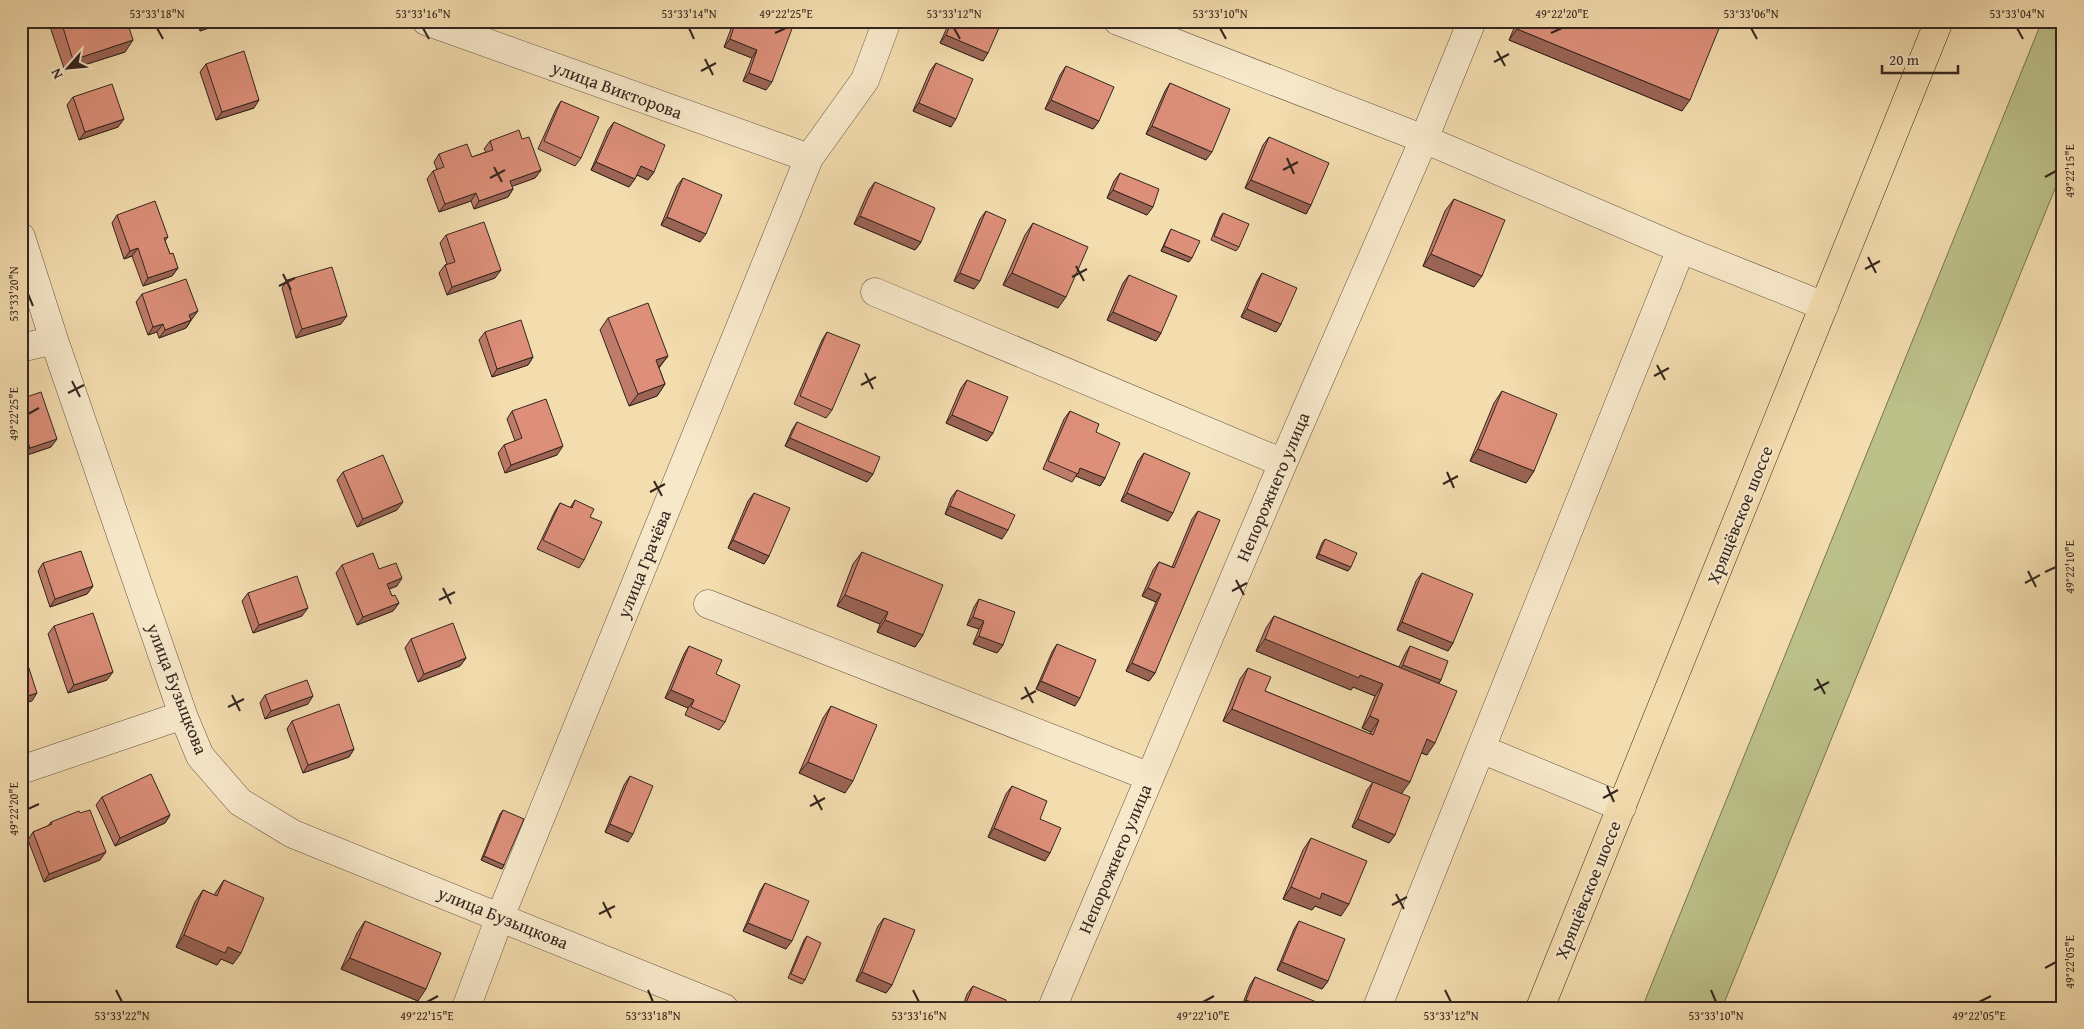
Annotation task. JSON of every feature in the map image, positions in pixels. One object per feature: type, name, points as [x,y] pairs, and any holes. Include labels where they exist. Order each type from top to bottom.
[{"type":"main road","name":"Хрящёвское шоссе","points":[[1540,1008],[1939,21]]},
{"type":"street","name":"улица Грачёва","points":[[466,1008],[500,917],[809,158],[865,80],[887,21]]},
{"type":"street","points":[[1118,21],[1424,139],[1681,248],[1824,306]]},
{"type":"street","name":"Непорожнего улица","points":[[1052,1008],[1283,463],[1424,139],[1472,21]]},
{"type":"street","name":"улица Викторова","points":[[434,23],[809,158]]},
{"type":"street","name":"улица Бузыцкова","points":[[21,237],[54,340],[183,715],[200,756],[240,802],[293,834],[724,1008]]},
{"type":"street","points":[[1377,1008],[1681,248]]},
{"type":"street","points":[[875,292],[1283,463]]},
{"type":"street","points":[[21,348],[54,340]]},
{"type":"street","points":[[708,604],[1150,778]]},
{"type":"street","points":[[21,770],[183,715]]},
{"type":"street","points":[[1481,749],[1622,807]]},
{"type":"green space","points":[[2042,21],[2063,21],[2063,169],[1722,1008],[1642,1008]]},
{"type":"building","points":[[61,21],[127,21],[133,40],[73,60]]},
{"type":"building","points":[[736,21],[782,21],[793,26],[772,82],[749,73],[757,50],[730,39]]},
{"type":"building","points":[[952,21],[1002,21],[988,53],[946,35]]},
{"type":"building","points":[[1520,21],[1722,21],[1690,100],[1517,29]]},
{"type":"building","points":[[244,51],[259,100],[222,112],[206,64]]},
{"type":"building","points":[[936,63],[973,79],[956,119],[919,103]]},
{"type":"building","points":[[1066,66],[1114,87],[1099,121],[1051,100]]},
{"type":"building","points":[[1170,83],[1230,109],[1212,152],[1152,126]]},
{"type":"building","points":[[112,84],[124,119],[85,132],[73,97]]},
{"type":"building","points":[[561,101],[599,117],[581,158],[544,141]]},
{"type":"building","points":[[614,122],[665,145],[654,172],[641,166],[635,179],[596,162]]},
{"type":"building","points":[[519,130],[522,139],[529,137],[541,170],[510,181],[513,189],[479,201],[476,193],[445,204],[433,171],[444,167],[439,154],[467,144],[472,157],[493,150],[490,141]]},
{"type":"building","points":[[1269,137],[1329,163],[1311,205],[1251,180]]},
{"type":"building","points":[[1120,173],[1159,189],[1153,207],[1113,190]]},
{"type":"building","points":[[683,178],[722,195],[706,234],[667,217]]},
{"type":"building","points":[[875,182],[935,208],[921,242],[860,216]]},
{"type":"building","points":[[1454,199],[1505,220],[1482,276],[1431,254]]},
{"type":"building","points":[[155,201],[168,237],[164,238],[170,254],[173,253],[178,268],[148,278],[138,248],[130,251],[117,215]]},
{"type":"building","points":[[986,211],[1006,220],[980,281],[960,273]]},
{"type":"building","points":[[1223,213],[1249,224],[1239,247],[1214,236]]},
{"type":"building","points":[[484,222],[501,270],[452,287],[445,265],[455,262],[446,235]]},
{"type":"building","points":[[1033,223],[1088,247],[1066,297],[1012,273]]},
{"type":"building","points":[[1171,229],[1200,241],[1192,258],[1164,246]]},
{"type":"building","points":[[332,267],[347,316],[302,329],[287,280]]},
{"type":"building","points":[[1262,273],[1297,288],[1281,324],[1247,309]]},
{"type":"building","points":[[1129,275],[1177,296],[1161,333],[1113,312]]},
{"type":"building","points":[[186,279],[198,311],[189,315],[191,320],[165,330],[163,324],[153,327],[142,294]]},
{"type":"building","points":[[648,303],[668,356],[656,360],[665,384],[638,394],[608,318]]},
{"type":"building","points":[[521,320],[533,357],[497,369],[485,332]]},
{"type":"building","points":[[827,332],[860,345],[832,410],[800,396]]},
{"type":"building","points":[[967,380],[1008,397],[993,433],[952,415]]},
{"type":"building","points":[[1502,391],[1557,414],[1534,471],[1478,449]]},
{"type":"building","points":[[41,392],[57,439],[30,448],[21,423],[21,399]]},
{"type":"building","points":[[546,399],[563,446],[511,465],[504,445],[522,438],[512,411]]},
{"type":"building","points":[[1070,411],[1099,424],[1096,432],[1120,443],[1105,478],[1080,468],[1078,474],[1048,461]]},
{"type":"building","points":[[797,422],[880,457],[873,474],[790,438]]},
{"type":"building","points":[[1144,453],[1190,473],[1173,513],[1127,493]]},
{"type":"building","points":[[383,455],[403,502],[363,519],[343,472]]},
{"type":"building","points":[[957,490],[1015,515],[1008,530],[950,506]]},
{"type":"building","points":[[754,493],[790,508],[769,556],[733,540]]},
{"type":"building","points":[[575,500],[594,509],[590,517],[602,522],[584,560],[543,540],[560,503],[572,508]]},
{"type":"building","points":[[1198,511],[1220,520],[1155,673],[1132,663],[1161,594],[1148,588],[1159,562],[1174,568]]},
{"type":"building","points":[[1325,539],[1357,553],[1351,567],[1319,554]]},
{"type":"building","points":[[81,551],[93,586],[55,599],[43,563]]},
{"type":"building","points":[[862,552],[943,585],[923,635],[885,620],[888,612],[845,595]]},
{"type":"building","points":[[373,553],[379,569],[396,563],[402,578],[387,584],[392,596],[395,595],[399,603],[363,617],[342,565]]},
{"type":"building","points":[[1422,573],[1473,594],[1453,643],[1402,622]]},
{"type":"building","points":[[297,576],[308,608],[259,625],[248,593]]},
{"type":"building","points":[[979,599],[1015,612],[1003,645],[979,636],[984,621],[973,617]]},
{"type":"building","points":[[93,613],[113,672],[74,685],[54,626]]},
{"type":"building","points":[[1274,616],[1457,691],[1435,743],[1427,739],[1410,782],[1232,709],[1248,668],[1271,677],[1265,691],[1373,735],[1379,720],[1370,716],[1383,684],[1360,675],[1359,678],[1265,639]]},
{"type":"building","points":[[453,623],[466,658],[424,674],[411,639]]},
{"type":"building","points":[[1057,644],[1096,660],[1080,698],[1041,681]]},
{"type":"building","points":[[689,646],[722,660],[716,674],[740,685],[725,722],[691,707],[694,700],[671,690]]},
{"type":"building","points":[[1410,646],[1448,661],[1441,680],[1403,665]]},
{"type":"building","points":[[21,647],[37,693],[21,698]]},
{"type":"building","points":[[307,680],[313,696],[271,711],[265,695]]},
{"type":"building","points":[[339,704],[354,749],[308,765],[292,721]]},
{"type":"building","points":[[831,706],[877,725],[853,781],[808,762]]},
{"type":"building","points":[[151,774],[170,815],[120,838],[102,797]]},
{"type":"building","points":[[630,776],[653,786],[633,834],[610,824]]},
{"type":"building","points":[[1373,782],[1410,797],[1395,835],[1358,819]]},
{"type":"building","points":[[1012,786],[1047,801],[1040,819],[1061,828],[1050,853],[994,828]]},
{"type":"building","points":[[90,810],[106,852],[49,874],[33,832],[52,824],[51,822],[79,811],[80,813]]},
{"type":"building","points":[[503,810],[524,819],[504,865],[484,856]]},
{"type":"building","points":[[1311,838],[1367,861],[1349,904],[1322,893],[1320,899],[1291,887]]},
{"type":"building","points":[[21,856],[26,869],[21,871]]},
{"type":"building","points":[[224,880],[264,898],[241,953],[228,947],[225,953],[184,935],[203,890],[217,896]]},
{"type":"building","points":[[765,883],[809,901],[792,941],[748,923]]},
{"type":"building","points":[[884,918],[915,930],[892,985],[862,972]]},
{"type":"building","points":[[365,921],[441,953],[426,989],[350,958]]},
{"type":"building","points":[[1299,921],[1345,939],[1328,981],[1282,962]]},
{"type":"building","points":[[807,936],[821,943],[805,980],[791,974]]},
{"type":"building","points":[[1255,977],[1319,1003],[1317,1008],[1266,1008],[1246,1000]]},
{"type":"building","points":[[973,986],[1006,1000],[1003,1008],[964,1008]]},
{"type":"building","points":[[21,996],[28,999],[25,1008],[21,1008]]},
{"type":"building","points":[[356,1003],[367,1008],[354,1008]]}]
